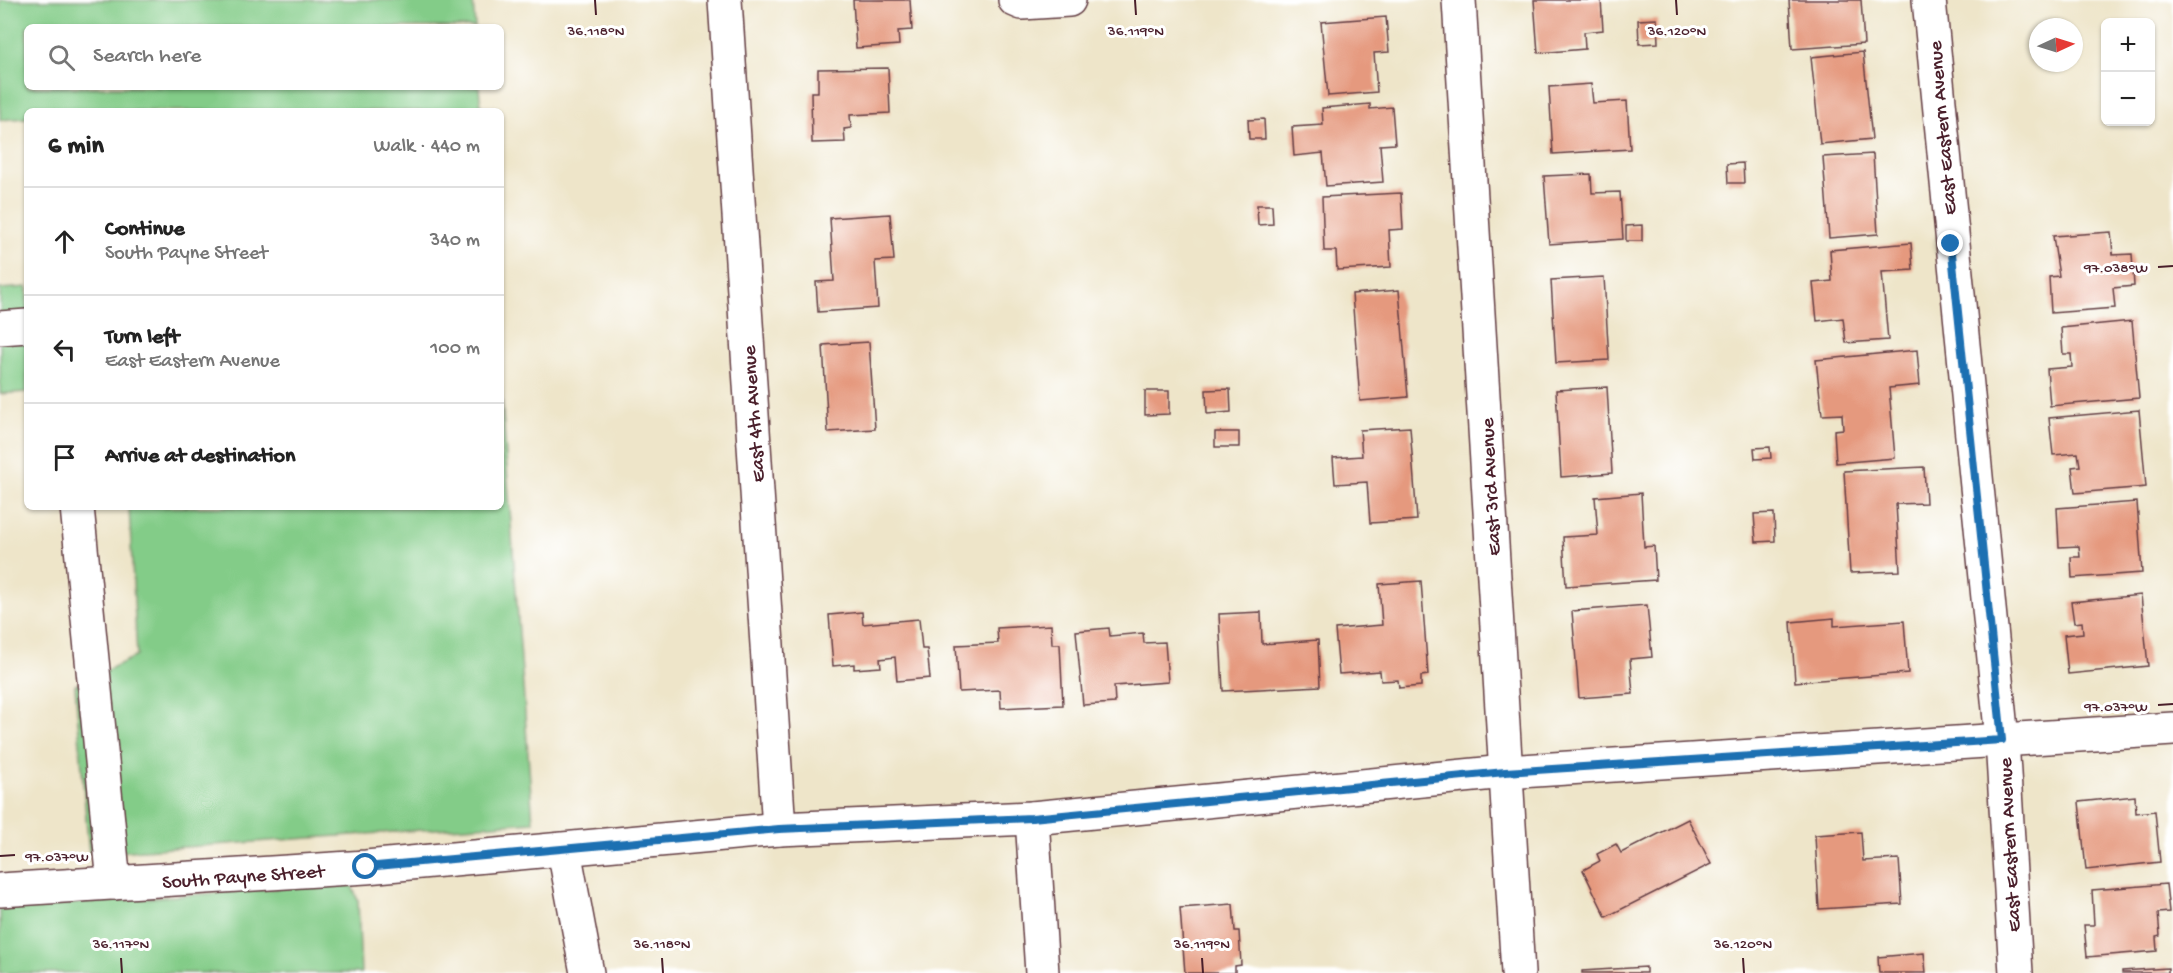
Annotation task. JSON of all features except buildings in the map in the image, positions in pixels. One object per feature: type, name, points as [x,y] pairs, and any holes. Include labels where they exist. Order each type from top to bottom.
[{"type":"street","name":"East 4th Avenue","points":[[725,0],[779,829]]},
{"type":"street","points":[[1015,0],[1022,3],[1069,0]]},
{"type":"street","name":"East 3rd Avenue","points":[[1459,0],[1518,973]]},
{"type":"street","name":"East Eastern Avenue","points":[[1929,0],[2002,740],[2016,973]]},
{"type":"street","points":[[0,328],[24,326]]},
{"type":"street","points":[[77,510],[114,883]]},
{"type":"street","name":"South Payne Street","points":[[0,890],[366,867],[779,829],[1032,818],[1505,772],[2173,729]]},
{"type":"street","points":[[1032,818],[1042,973]]},
{"type":"street","points":[[564,850],[587,973]]},
{"type":"green space","points":[[0,0],[473,0],[475,24],[24,24],[24,90],[479,90],[481,108],[24,108],[24,118],[0,120]]},
{"type":"green space","points":[[24,287],[24,392],[0,394],[0,289]]},
{"type":"green space","points":[[504,428],[533,822],[89,854],[75,685],[137,656],[129,510],[504,510]]},
{"type":"green space","points":[[351,883],[358,901],[361,973],[0,973],[0,909]]},
{"type":"route","points":[[366,867],[779,829],[1032,818],[1505,772],[2002,740],[1951,244]]}]
